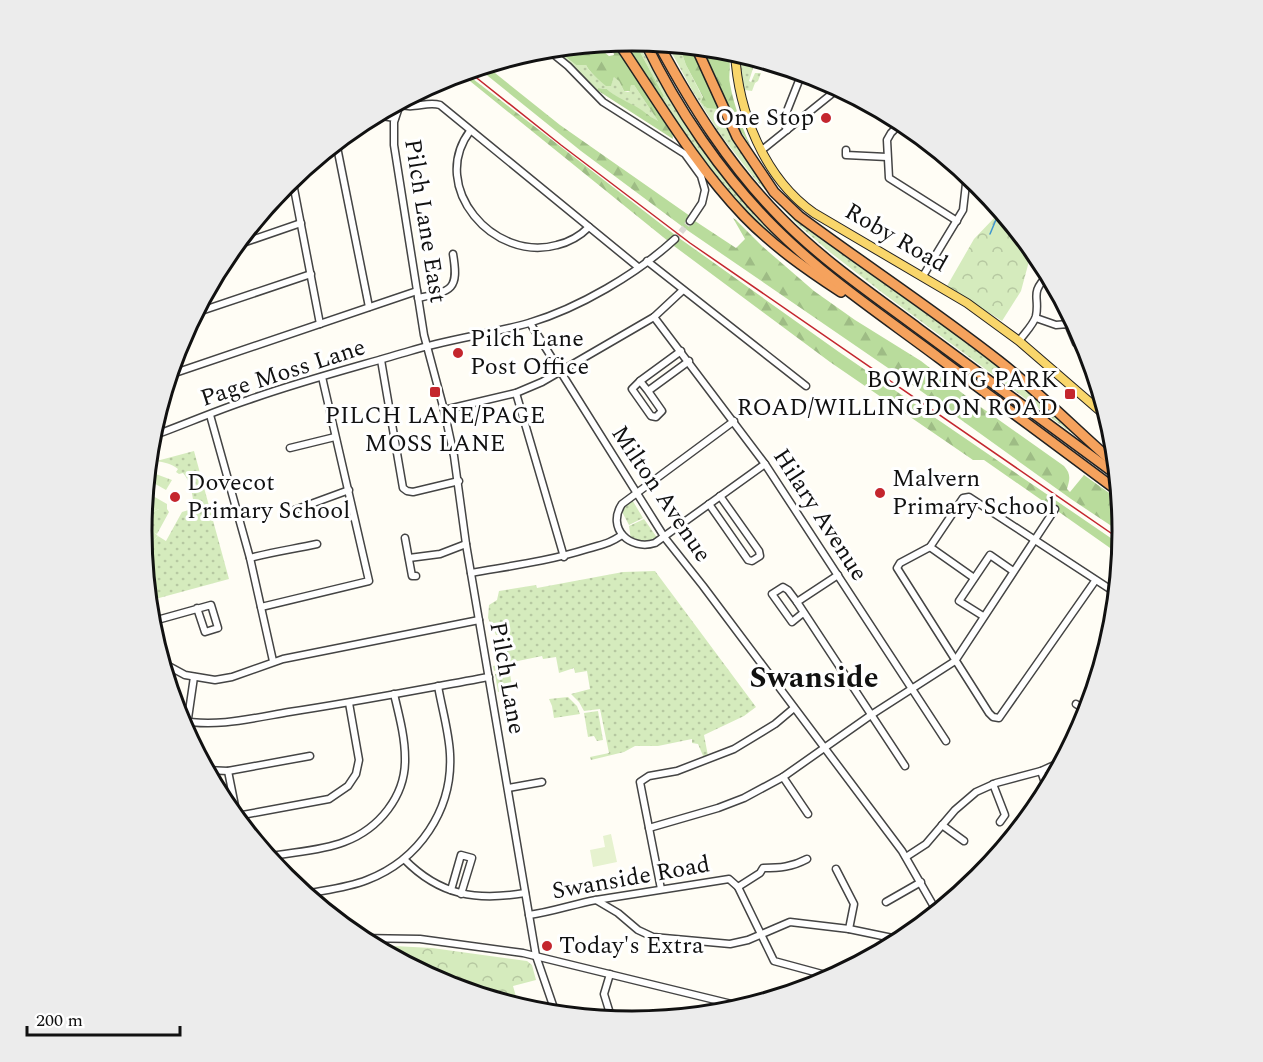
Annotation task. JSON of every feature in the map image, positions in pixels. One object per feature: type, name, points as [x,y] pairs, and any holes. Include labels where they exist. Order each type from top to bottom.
[{"type":"highway","points":[[624,51],[711,178],[745,218],[802,266],[945,362]]},
{"type":"highway","points":[[650,52],[669,87],[716,159],[743,194],[775,228],[843,287],[1108,484]]},
{"type":"highway","points":[[663,52],[684,90],[724,151],[751,186],[781,218],[851,278],[1107,468]]},
{"type":"highway","points":[[700,56],[737,137],[774,192],[799,216],[999,360],[1105,455]]},
{"type":"main road","name":"Roby Road","points":[[735,62],[744,106],[762,150],[780,180],[804,206],[967,303],[1019,341],[1095,406]]},
{"type":"street","points":[[557,57],[603,102],[678,148],[688,157],[700,176],[705,190],[700,207],[690,221]]},
{"type":"street","points":[[787,130],[784,122],[785,116],[799,81]]},
{"type":"street","points":[[762,150],[830,95]]},
{"type":"street","points":[[409,106],[438,104],[638,267]]},
{"type":"street","name":"Pilch Lane East","points":[[397,112],[394,145],[427,347]]},
{"type":"street","points":[[389,117],[395,118]]},
{"type":"street","points":[[470,130],[459,156],[460,185],[469,208],[490,232],[515,244],[540,248],[568,242],[582,234],[589,226]]},
{"type":"street","points":[[894,130],[888,136],[887,174],[891,181],[957,221]]},
{"type":"street","points":[[846,150],[846,155],[887,157]]},
{"type":"street","points":[[338,151],[369,307]]},
{"type":"street","points":[[923,276],[966,203],[967,188]]},
{"type":"street","points":[[294,190],[320,324]]},
{"type":"street","points":[[250,241],[301,223]]},
{"type":"street","name":"Page Moss Lane","points":[[162,433],[248,400],[322,377],[427,347],[530,322],[584,300],[647,261],[675,239]]},
{"type":"street","points":[[179,372],[369,307],[418,294],[440,293],[451,287],[456,277],[453,254]]},
{"type":"street","points":[[647,261],[806,386]]},
{"type":"street","points":[[206,309],[311,274]]},
{"type":"street","points":[[1019,341],[1036,318],[1036,295],[1042,282]]},
{"type":"street","points":[[444,410],[516,393],[542,382],[654,317],[683,290]]},
{"type":"street","name":"Hilary Avenue","points":[[654,317],[735,421],[765,464],[946,741]]},
{"type":"street","points":[[1036,318],[1051,324],[1064,323]]},
{"type":"street","name":"Milton Avenue","points":[[530,322],[664,538],[906,857],[933,904]]},
{"type":"street","name":"Pilch Lane","points":[[427,347],[444,410],[459,481],[466,544],[536,956],[553,1004]]},
{"type":"street","points":[[640,381],[662,411],[656,417],[651,416],[633,393],[633,386],[681,351]]},
{"type":"street","points":[[381,360],[403,488],[413,492],[459,481]]},
{"type":"street","points":[[648,391],[688,361]]},
{"type":"street","points":[[261,607],[369,581],[322,377]]},
{"type":"street","points":[[516,393],[564,557]]},
{"type":"street","points":[[210,415],[250,558],[273,661]]},
{"type":"street","points":[[735,421],[635,493],[619,509],[617,523],[622,535],[628,541],[640,545],[656,543],[765,464]]},
{"type":"street","points":[[290,448],[336,437]]},
{"type":"street","points":[[289,512],[349,490]]},
{"type":"street","points":[[709,504],[748,560],[752,561],[760,556],[759,551],[720,496]]},
{"type":"street","points":[[1095,581],[999,718],[989,713],[897,568],[900,563],[930,547],[963,498],[969,497],[1108,588]]},
{"type":"street","points":[[649,828],[718,808],[744,798],[783,777],[871,715],[955,661],[1055,509]]},
{"type":"street","points":[[471,573],[564,557],[604,546],[622,535]]},
{"type":"street","points":[[405,538],[412,576],[416,576]]},
{"type":"street","points":[[250,558],[317,544]]},
{"type":"street","points":[[409,558],[440,554],[466,544]]},
{"type":"street","points":[[930,547],[974,578]]},
{"type":"street","points":[[983,616],[959,601],[974,578],[990,555],[1013,571]]},
{"type":"street","points":[[797,602],[838,575]]},
{"type":"street","points":[[803,613],[792,622],[772,594],[783,587],[788,590],[905,766]]},
{"type":"street","points":[[160,619],[197,608],[211,605],[218,628],[205,632],[197,608]]},
{"type":"street","points":[[172,668],[194,677],[215,680],[232,677],[273,661],[479,620]]},
{"type":"street","points":[[188,715],[194,677]]},
{"type":"street","points":[[191,722],[237,720],[349,703],[489,677]]},
{"type":"street","points":[[315,892],[364,882],[382,874],[404,860],[433,825],[448,784],[449,748],[438,686]]},
{"type":"street","points":[[278,855],[342,843],[373,826],[388,809],[400,788],[405,760],[394,694]]},
{"type":"street","points":[[247,817],[329,799],[348,786],[356,774],[359,760],[349,703]]},
{"type":"street","points":[[661,890],[640,782],[643,778],[677,771],[734,749],[776,724],[794,708]]},
{"type":"street","points":[[216,770],[228,771],[310,756]]},
{"type":"street","points":[[906,857],[926,844],[976,792],[993,784],[1049,767]]},
{"type":"street","points":[[228,771],[234,801]]},
{"type":"street","points":[[1041,771],[1043,777]]},
{"type":"street","points":[[783,777],[808,814]]},
{"type":"street","points":[[507,788],[542,782]]},
{"type":"street","points":[[993,784],[1005,815]]},
{"type":"street","points":[[1005,815],[1012,817]]},
{"type":"street","points":[[1000,822],[1005,815]]},
{"type":"street","points":[[942,825],[965,841]]},
{"type":"street","points":[[451,890],[461,855],[472,858],[461,894]]},
{"type":"street","points":[[404,860],[421,875],[461,894],[495,897],[525,893]]},
{"type":"street","points":[[738,887],[764,868],[782,868],[807,860]]},
{"type":"street","points":[[836,869],[854,904],[849,929]]},
{"type":"street","name":"Swanside Road","points":[[529,915],[596,900],[725,879],[732,880],[738,887],[774,960],[818,973]]},
{"type":"street","points":[[886,902],[921,882]]},
{"type":"street","points":[[596,900],[618,913],[638,930],[653,937],[730,944],[748,940],[790,922],[849,929],[887,937]]},
{"type":"street","points":[[380,940],[420,939],[536,956],[724,1002]]},
{"type":"street","points":[[542,975],[546,966],[556,961]]},
{"type":"street","points":[[609,1010],[604,994],[610,974]]},
{"type":"green space","points":[[620,51],[672,130],[673,139],[597,90],[598,88],[607,89],[658,121],[634,85],[631,85],[630,91],[624,91],[614,77],[611,86],[606,86],[592,74],[586,65],[576,65],[564,56],[604,52],[609,56],[614,55],[613,52]]},
{"type":"green space","points":[[627,51],[630,51],[663,100],[664,96],[640,51],[643,51],[688,128],[727,182],[748,208],[795,256],[773,238],[733,198],[681,130]]},
{"type":"green space","points":[[630,51],[640,51],[664,96],[662,101]]},
{"type":"green space","points":[[672,53],[682,54],[703,98],[719,109],[707,81],[754,170],[819,236],[934,317],[1008,374],[1081,440],[884,294],[798,225],[754,178],[720,134]]},
{"type":"green space","points":[[682,54],[696,55],[719,109],[707,108],[701,102],[703,97]]},
{"type":"green space","points":[[563,56],[576,65],[586,65],[593,74],[607,84],[611,85],[614,77],[617,77],[624,91],[630,91],[631,85],[634,85],[658,121],[607,89],[598,88],[597,90]]},
{"type":"green space","points":[[706,57],[730,61],[730,81],[734,100],[751,147],[730,114]]},
{"type":"green space","points":[[740,63],[754,66],[749,81],[751,82],[755,73],[761,73],[752,91],[743,88]]},
{"type":"green space","points":[[493,71],[560,125],[690,216],[690,220],[736,248],[745,239],[733,218],[736,220],[814,291],[855,320],[921,361],[975,403],[1064,466],[1069,474],[1067,489],[1070,492],[1084,475],[1109,493],[1112,526],[907,381],[687,230],[581,151],[485,74]]},
{"type":"green space","points":[[472,78],[679,238],[839,352],[1112,539],[1111,549],[1059,512],[1056,506],[1050,506],[984,460],[973,460],[830,362],[674,246],[675,242],[668,241],[468,80]]},
{"type":"green space","points":[[994,218],[1029,261],[1021,291],[1002,321],[947,286],[974,239]]},
{"type":"green space","name":"Dovecot Primary School","points":[[194,451],[229,579],[157,599],[152,542],[158,536],[166,541],[182,512],[195,508],[190,486],[183,473],[179,474],[176,472],[178,469],[157,461]]},
{"type":"green space","points":[[155,474],[172,480],[166,490],[155,484]]},
{"type":"green space","points":[[153,496],[167,504],[167,509],[153,512]]},
{"type":"green space","points":[[631,498],[643,518],[629,525],[621,510]]},
{"type":"green space","points":[[167,509],[169,512],[157,534],[152,531],[153,512]]},
{"type":"green space","points":[[644,519],[658,539],[649,543],[631,540],[629,526]]},
{"type":"green space","points":[[152,530],[158,536],[152,542]]},
{"type":"green space","points":[[655,571],[756,707],[744,716],[704,735],[708,756],[704,758],[698,744],[692,743],[692,739],[658,746],[635,746],[624,752],[591,760],[590,757],[609,753],[600,709],[584,711],[571,694],[590,689],[587,671],[575,673],[574,668],[559,673],[556,657],[543,659],[542,656],[513,662],[514,665],[494,671],[493,666],[509,663],[504,635],[496,635],[488,618],[489,605],[497,600],[499,591],[536,585],[537,588],[623,572]]},
{"type":"green space","points":[[506,672],[510,674],[512,686],[510,689],[498,692],[495,674]]},
{"type":"green space","points":[[568,697],[577,706],[580,714],[554,718],[549,699]]},
{"type":"green space","points":[[598,711],[603,740],[597,741],[594,736],[588,737],[584,713]]},
{"type":"green space","points":[[611,834],[617,862],[593,867],[590,850],[605,847],[603,836]]},
{"type":"green space","points":[[389,946],[432,948],[527,961],[532,965],[536,980],[513,986],[516,997],[477,986]]},
{"type":"waterway","points":[[990,234],[996,220]]},
{"type":"tunnel","points":[[675,239],[690,221]]},
{"type":"railway","points":[[475,77],[690,243],[1112,534]]},
{"type":"place","name":"One Stop","points":[[826,118]]},
{"type":"place","name":"Pilch Lane Post Office","points":[[458,353]]},
{"type":"place","name":"PILCH LANE/PAGE MOSS LANE","points":[[435,392]]},
{"type":"place","name":"BOWRING PARK ROAD/WILLINGDON ROAD","points":[[1070,394]]},
{"type":"place","name":"Malvern Primary School","points":[[880,493]]},
{"type":"place","name":"Dovecot Primary School","points":[[175,497]]},
{"type":"place","name":"Today's Extra","points":[[547,946]]},
{"type":"district","name":"Swanside","points":[[814,678]]}]
